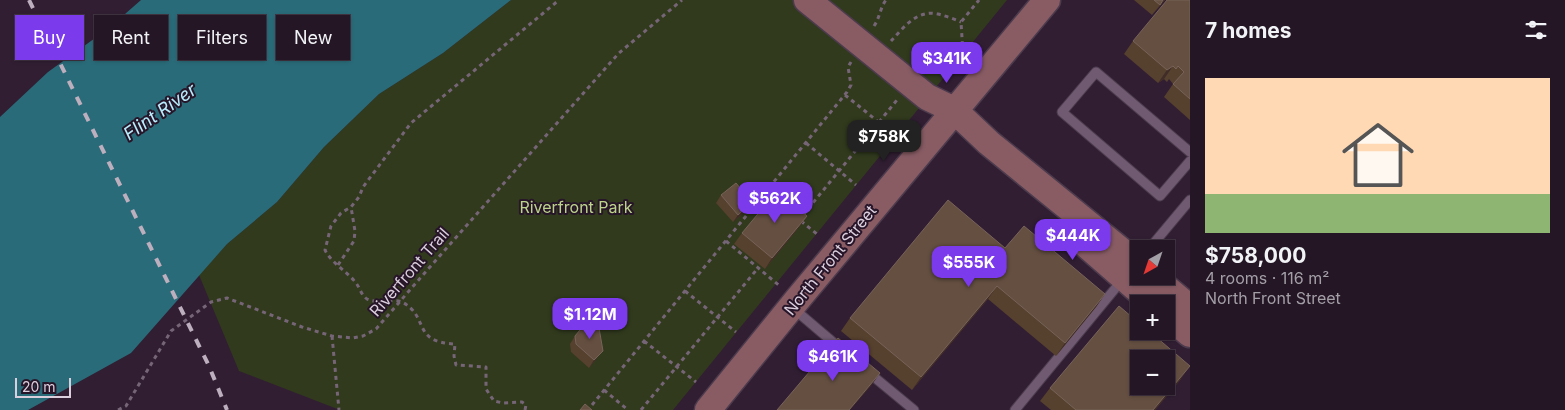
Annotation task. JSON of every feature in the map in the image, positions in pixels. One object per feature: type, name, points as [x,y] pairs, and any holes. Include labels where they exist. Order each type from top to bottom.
[{"type":"main road","name":"North Front Street","points":[[708,410],[794,303],[1047,0]]},
{"type":"main road","points":[[812,4],[927,97],[948,117],[1130,257]]},
{"type":"main road","points":[[1163,285],[1190,308]]},
{"type":"main road","points":[[1175,322],[1190,334]]},
{"type":"lane","points":[[1190,152],[1096,72],[1062,112],[1160,196],[1190,161]]},
{"type":"lane","points":[[1159,240],[1190,200]]},
{"type":"lane","points":[[1015,410],[1130,277]]},
{"type":"lane","points":[[794,303],[850,356]]},
{"type":"lane","points":[[864,368],[914,410]]},
{"type":"path","points":[[525,410],[526,406],[522,402],[503,403],[494,401],[486,389],[486,366],[456,365],[454,356],[455,344],[434,341],[423,332],[419,319],[401,302],[368,299],[362,294],[354,280],[329,257],[325,250],[331,226],[341,213],[351,207],[359,197],[362,187],[412,123],[559,0]]},
{"type":"path","name":"Riverfront Trail","points":[[118,410],[126,406],[171,331],[211,302],[227,298],[302,327],[332,336],[353,338],[363,336],[376,329],[619,53],[682,0]]},
{"type":"path","points":[[873,28],[880,17],[882,6],[886,0]]},
{"type":"path","points":[[963,53],[961,22],[979,0]]},
{"type":"path","points":[[891,42],[906,25],[928,13],[961,22]]},
{"type":"path","points":[[592,405],[845,94],[851,85],[848,67],[852,61]]},
{"type":"path","points":[[845,94],[896,136]]},
{"type":"path","points":[[817,234],[799,220],[897,100]]},
{"type":"path","points":[[806,143],[856,185]]},
{"type":"path","points":[[765,193],[779,204]]},
{"type":"path","points":[[338,265],[354,240],[355,231],[351,207]]},
{"type":"path","points":[[726,241],[758,268],[794,303]]},
{"type":"path","points":[[641,410],[758,268]]},
{"type":"path","points":[[685,291],[736,332]]},
{"type":"path","points":[[332,336],[339,410]]},
{"type":"path","points":[[644,341],[696,382]]},
{"type":"path","points":[[604,390],[628,410]]},
{"type":"green space","name":"Riverfront Park","points":[[511,0],[1007,0],[673,410],[340,410],[239,371],[199,275],[227,244],[277,202],[324,147],[379,94],[443,53]]},
{"type":"water","name":"Flint River","points":[[141,0],[511,0],[443,53],[379,94],[324,147],[277,202],[227,244],[131,353],[28,410],[0,410],[0,117],[48,72],[65,60],[84,60],[84,46],[94,39],[94,60],[168,60],[168,15],[124,15]]},
{"type":"building","points":[[1154,0],[1163,0],[1160,5]]},
{"type":"building","points":[[1167,0],[1190,0],[1190,99],[1173,84],[1184,72],[1178,66],[1176,69],[1173,66],[1167,70],[1133,41]]},
{"type":"building","points":[[736,183],[752,202],[738,215],[721,195]]},
{"type":"building","points":[[777,191],[807,216],[772,258],[742,233]]},
{"type":"building","points":[[948,200],[1005,248],[1024,226],[1105,294],[1065,343],[997,286],[921,377],[850,318]]},
{"type":"building","points":[[1119,306],[1130,315],[1130,340],[1160,340],[1171,350],[1130,350],[1130,395],[1166,395],[1153,410],[1076,410],[1050,388]]},
{"type":"building","points":[[589,319],[599,328],[603,351],[594,360],[576,344],[575,336]]},
{"type":"building","points":[[838,338],[880,373],[849,410],[777,410]]},
{"type":"building","points":[[1175,353],[1190,366],[1175,384]]},
{"type":"building","points":[[585,404],[592,410],[580,410]]},
{"type":"railway","points":[[29,0],[209,366],[227,410]]}]
